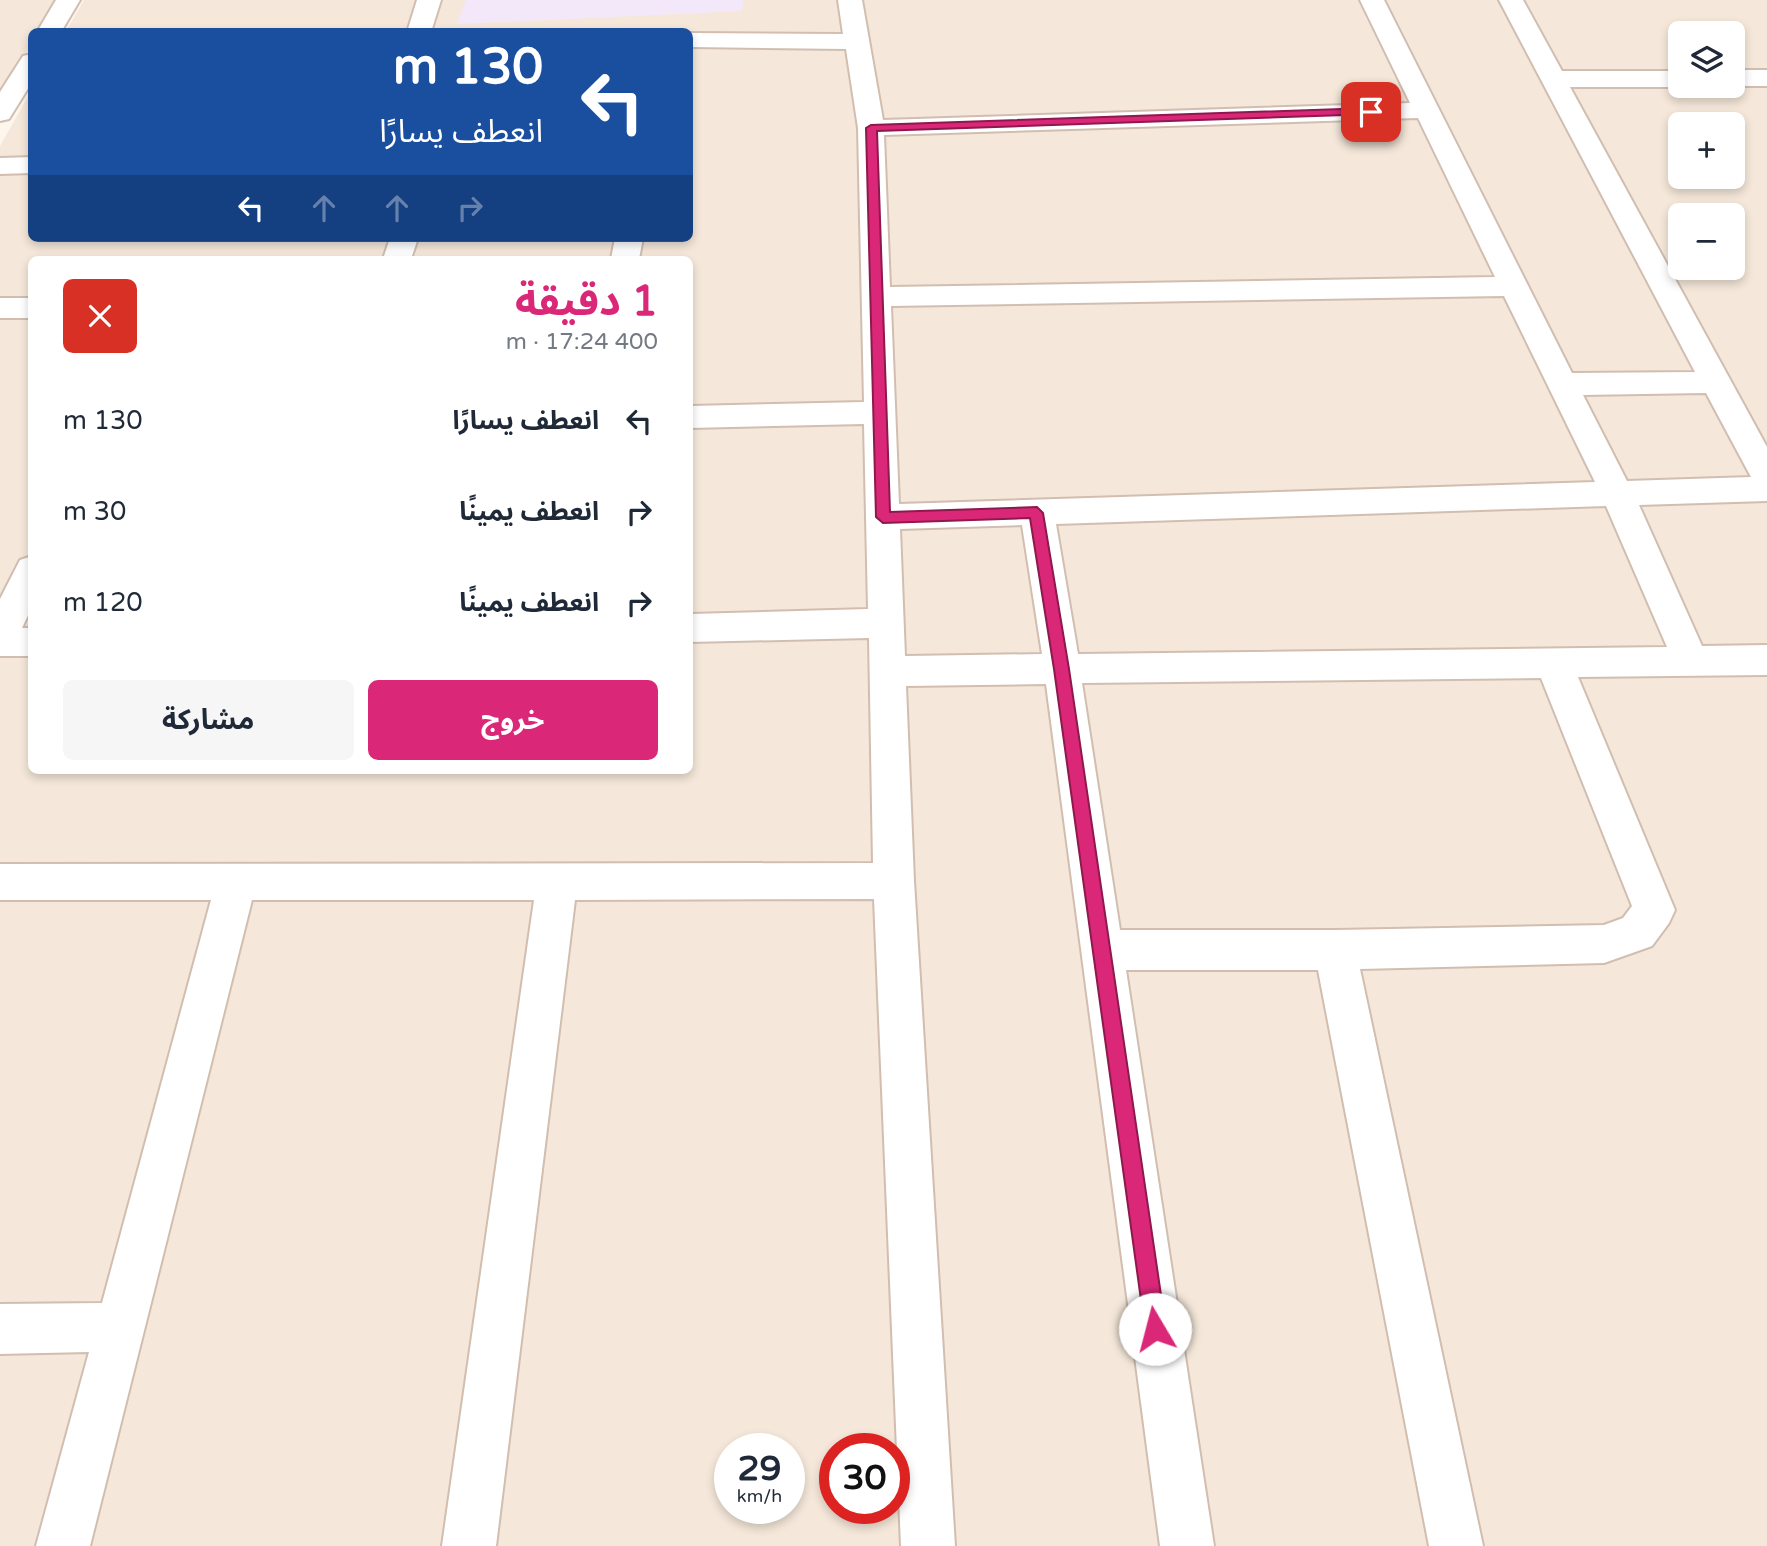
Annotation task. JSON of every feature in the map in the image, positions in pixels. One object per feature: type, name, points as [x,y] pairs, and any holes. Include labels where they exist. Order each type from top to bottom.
[{"type":"street","points":[[51,28],[68,0]]},
{"type":"street","points":[[420,28],[429,0]]},
{"type":"street","points":[[850,0],[871,128],[894,881],[928,1546]]},
{"type":"street","points":[[1372,0],[1618,494],[1690,661]]},
{"type":"street","points":[[1511,0],[1716,382],[1759,447],[1767,477]]},
{"type":"street","points":[[693,40],[857,42]]},
{"type":"street","points":[[0,113],[28,68]]},
{"type":"street","points":[[1553,79],[1668,79]]},
{"type":"street","points":[[1745,79],[1765,81]]},
{"type":"street","points":[[871,128],[1426,110]]},
{"type":"street","points":[[0,166],[28,165]]},
{"type":"street","points":[[876,297],[1514,286]]},
{"type":"street","points":[[0,308],[28,308]]},
{"type":"street","points":[[1564,384],[1716,382]]},
{"type":"street","points":[[693,417],[880,413]]},
{"type":"street","points":[[883,517],[1767,489]]},
{"type":"street","points":[[1037,513],[1062,669],[1187,1546]]},
{"type":"street","points":[[0,636],[28,577]]},
{"type":"street","points":[[693,628],[886,623]]},
{"type":"street","points":[[0,642],[28,642]]},
{"type":"street","points":[[887,671],[1767,660]]},
{"type":"street","points":[[1100,950],[1335,950],[1604,944],[1637,932],[1654,910],[1553,661]]},
{"type":"street","points":[[63,1546],[236,881]]},
{"type":"street","points":[[470,1546],[557,881]]},
{"type":"street","points":[[0,882],[894,881]]},
{"type":"street","points":[[1335,950],[1455,1546]]},
{"type":"street","points":[[0,1329],[122,1327]]},
{"type":"shaded area","points":[[0,0],[59,0],[42,28],[28,28],[28,50],[0,97]]},
{"type":"shaded area","points":[[84,0],[1767,0],[1767,1546],[0,1546],[0,146],[28,96],[28,242],[693,242],[693,28],[68,28]]},
{"type":"shaded area","points":[[466,0],[743,0],[742,11],[457,24]]},
{"type":"route","points":[[1155,1329],[1062,669],[1037,513],[883,517],[871,128],[1371,112]]}]
